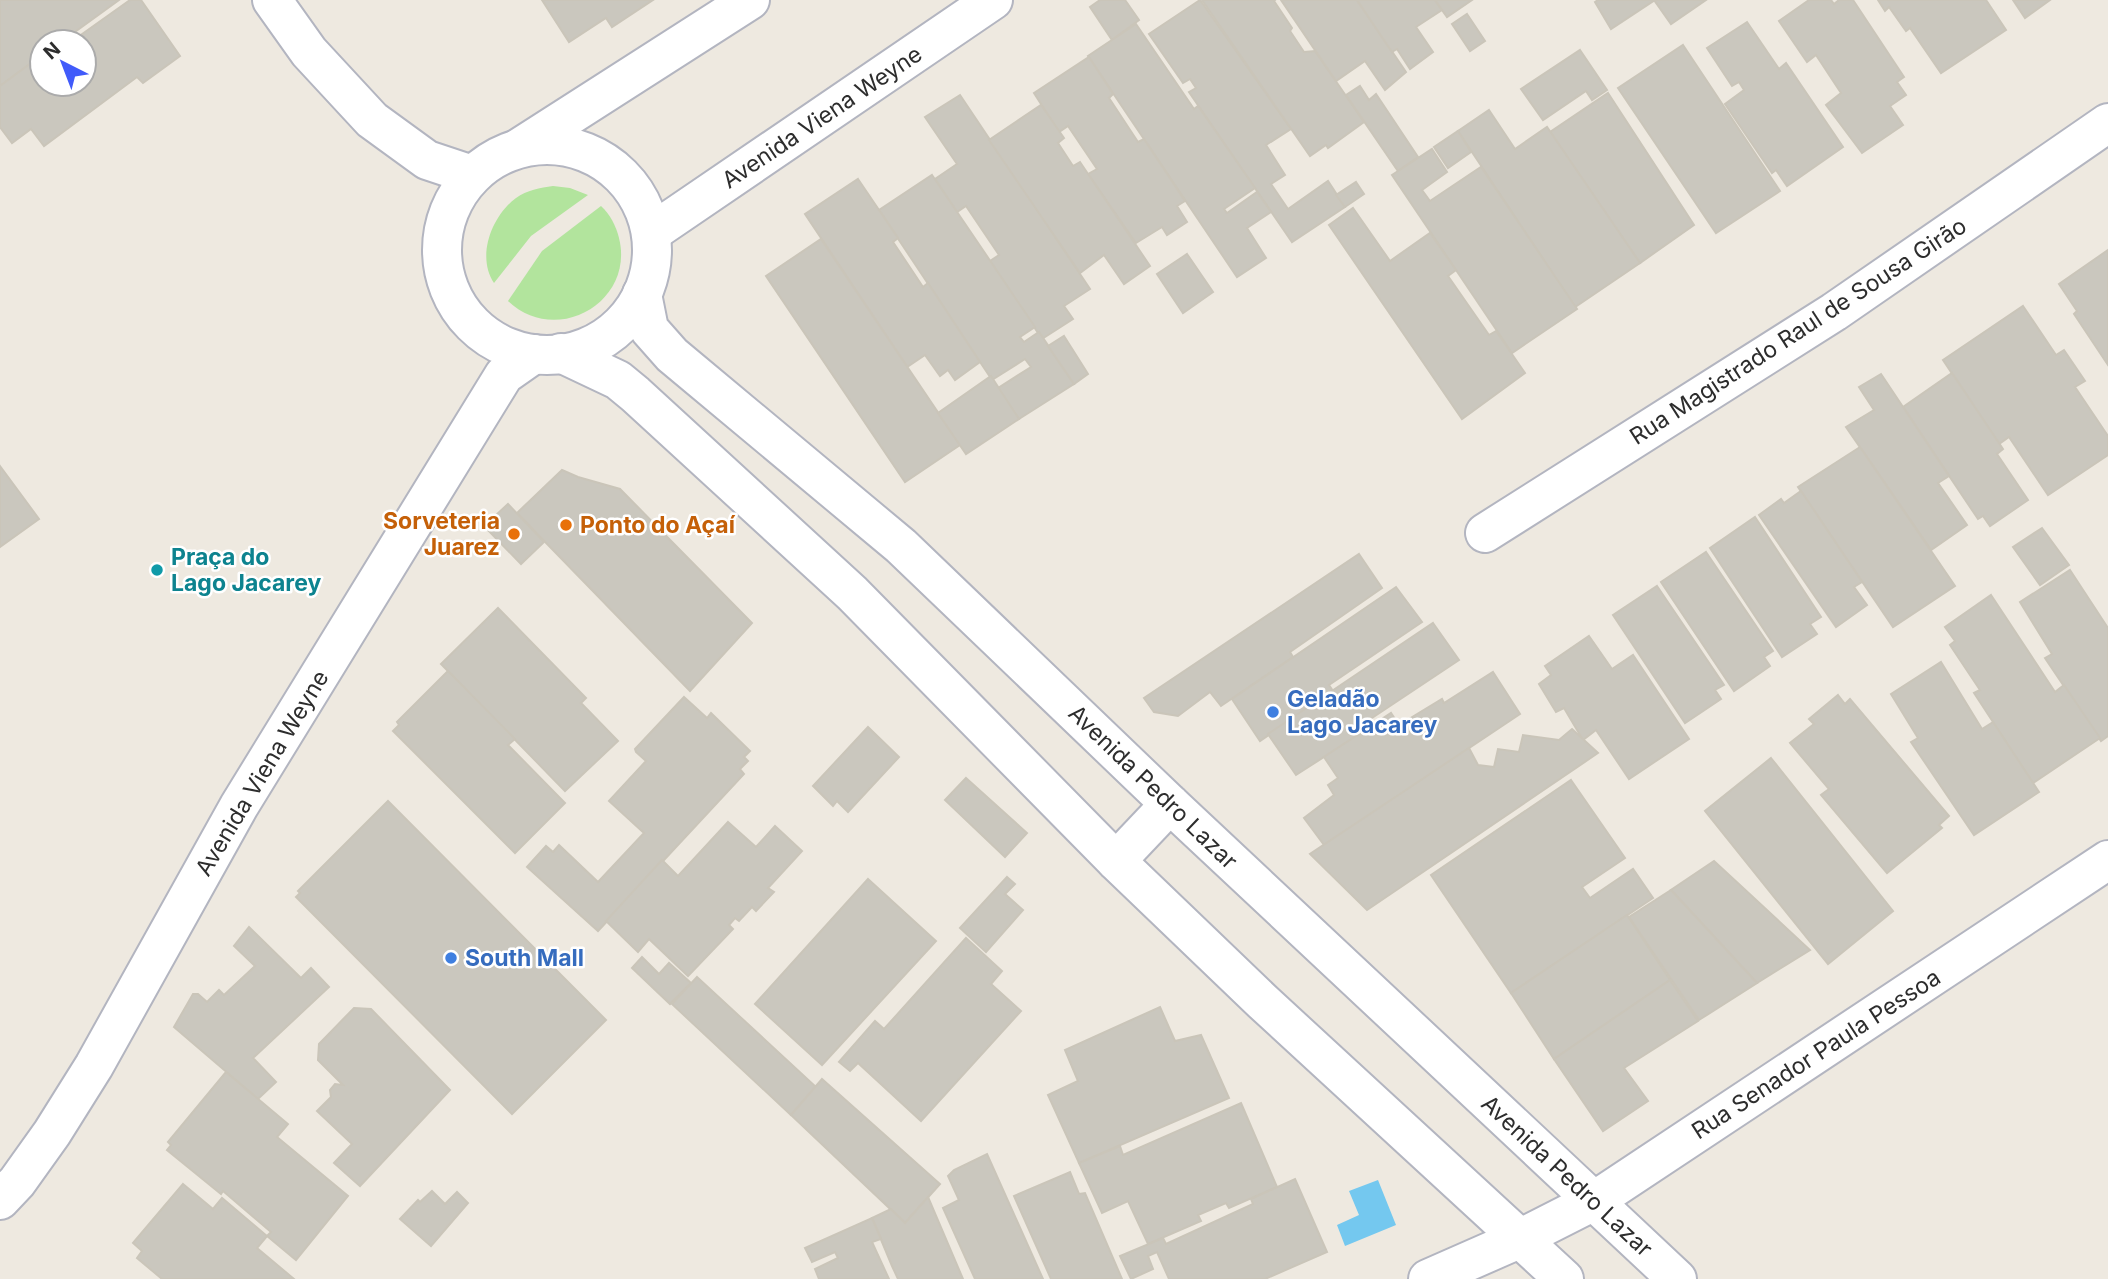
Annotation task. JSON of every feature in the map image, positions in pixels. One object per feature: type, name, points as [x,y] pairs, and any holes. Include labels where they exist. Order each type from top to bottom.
[{"type":"street","points":[[272,0],[310,52],[372,120],[427,160],[472,175]]},
{"type":"street","points":[[519,148],[545,145],[576,148],[603,160],[622,174],[642,205],[651,233],[649,278],[642,294],[623,323],[603,339],[580,349],[548,354],[520,352],[497,344],[479,331],[458,308],[446,282],[441,254],[444,225],[454,198],[472,175],[494,159],[519,148],[750,0]]},
{"type":"street","name":"Avenida Viena Weyne","points":[[651,233],[993,0]]},
{"type":"street","name":"Rua Magistrado Raul de Sousa Girão","points":[[1485,533],[1834,312],[2108,123]]},
{"type":"street","name":"Avenida Pedro Lazar","points":[[642,294],[649,329],[672,355],[901,546],[1170,804],[1677,1279]]},
{"type":"street","points":[[548,354],[618,380],[684,439],[852,593],[1116,861],[1263,1002],[1564,1279]]},
{"type":"street","name":"Avenida Viena Weyne","points":[[0,1200],[17,1182],[52,1133],[94,1066],[239,806],[504,375],[548,354]]},
{"type":"street","points":[[1116,861],[1170,804]]},
{"type":"street","name":"Rua Senador Paula Pessoa","points":[[1428,1279],[1519,1239],[1594,1201],[2108,860]]},
{"type":"green space","points":[[553,186],[570,188],[588,195],[531,236],[494,283],[486,261],[487,249],[489,237],[500,215],[520,195]]},
{"type":"green space","points":[[601,206],[616,229],[621,261],[615,281],[604,298],[588,311],[568,318],[548,320],[527,314],[508,301],[542,251]]},
{"type":"water","points":[[1378,1180],[1396,1225],[1345,1246],[1337,1225],[1359,1215],[1349,1191]]},
{"type":"building","points":[[0,0],[119,0],[80,28],[28,28],[28,65],[0,86]]},
{"type":"building","points":[[130,0],[141,0],[180,56],[143,83],[137,77],[44,146],[31,129],[12,143],[0,127],[0,86],[28,65],[28,98],[98,98],[98,28],[91,28]]},
{"type":"building","points":[[542,0],[653,0],[612,27],[606,18],[569,42]]},
{"type":"building","points":[[1100,0],[1125,0],[1139,20],[1112,40],[1090,7]]},
{"type":"building","points":[[1200,0],[1291,129],[1266,145],[1285,175],[1271,184],[1288,209],[1328,181],[1345,207],[1292,242],[1189,92],[1196,88],[1190,79],[1183,83],[1149,34]]},
{"type":"building","points":[[1202,0],[1275,0],[1304,52],[1315,51],[1364,122],[1328,148],[1326,145],[1310,156]]},
{"type":"building","points":[[1281,0],[1357,0],[1406,72],[1385,90],[1365,61],[1336,81]]},
{"type":"building","points":[[1357,0],[1435,0],[1442,10],[1416,27],[1433,52],[1410,69],[1397,49],[1392,52]]},
{"type":"building","points":[[1435,0],[1472,0],[1447,17]]},
{"type":"building","points":[[1654,0],[1706,0],[1671,24]]},
{"type":"building","points":[[1655,0],[1611,29],[1595,2]]},
{"type":"building","points":[[1809,0],[1831,0],[1834,4],[1839,0],[1853,0],[1904,77],[1897,82],[1906,95],[1890,106],[1903,125],[1862,153],[1826,105],[1841,93],[1816,55],[1807,62],[1779,21]]},
{"type":"building","points":[[1878,0],[1986,0],[2006,30],[1941,73],[1910,28],[1906,31],[1889,7],[1885,11]]},
{"type":"building","points":[[2013,0],[2050,0],[2025,18]]},
{"type":"building","points":[[1467,14],[1485,41],[1470,51],[1452,24]]},
{"type":"building","points":[[1747,22],[1779,69],[1786,63],[1843,147],[1787,186],[1776,170],[1772,173],[1725,104],[1744,90],[1739,82],[1732,86],[1707,48]]},
{"type":"building","points":[[1136,24],[1194,109],[1198,106],[1255,188],[1224,209],[1227,213],[1257,192],[1271,212],[1247,228],[1266,258],[1237,277],[1088,56]]},
{"type":"building","points":[[1683,45],[1780,191],[1716,233],[1618,88]]},
{"type":"building","points":[[1580,50],[1607,90],[1592,100],[1586,91],[1543,120],[1521,89]]},
{"type":"building","points":[[1089,57],[1113,94],[1109,98],[1138,142],[1144,139],[1185,201],[1177,206],[1187,222],[1167,235],[1162,227],[1136,243],[1088,174],[1097,169],[1068,126],[1059,132],[1034,93]]},
{"type":"building","points":[[1360,86],[1369,100],[1376,94],[1418,157],[1398,171],[1346,95]]},
{"type":"building","points":[[1608,93],[1694,225],[1640,263],[1550,132]]},
{"type":"building","points":[[960,95],[1090,289],[1064,306],[1073,319],[1042,339],[990,261],[999,255],[966,206],[957,212],[935,179],[957,164],[925,117]]},
{"type":"building","points":[[1041,105],[1064,138],[1058,143],[1073,166],[1080,162],[1150,266],[1124,284],[1104,255],[1080,273],[989,140]]},
{"type":"building","points":[[1489,110],[1515,149],[1547,127],[1640,263],[1575,307],[1458,131]]},
{"type":"building","points":[[1458,131],[1471,152],[1448,168],[1434,147]]},
{"type":"building","points":[[1432,149],[1447,172],[1422,190],[1430,201],[1481,167],[1577,309],[1512,353],[1392,175]]},
{"type":"building","points":[[932,175],[1035,327],[1020,337],[1024,342],[1039,332],[1074,384],[1019,419],[998,388],[1031,367],[1025,359],[992,380],[879,210]]},
{"type":"building","points":[[858,179],[898,238],[893,242],[923,287],[928,283],[980,362],[955,380],[948,370],[940,376],[925,355],[907,367],[805,214]]},
{"type":"building","points":[[1356,182],[1364,194],[1345,207],[1336,195]]},
{"type":"building","points":[[1353,208],[1390,261],[1430,233],[1456,270],[1448,276],[1489,335],[1496,331],[1525,373],[1462,419],[1329,225]]},
{"type":"building","points":[[821,239],[960,445],[905,482],[766,276]]},
{"type":"building","points":[[2108,250],[2108,365],[2074,314],[2077,311],[2059,284]]},
{"type":"building","points":[[1187,254],[1213,292],[1183,313],[1157,274]]},
{"type":"building","points":[[2023,306],[2056,355],[2064,350],[2085,381],[2075,387],[2108,436],[2108,455],[2048,495],[2009,437],[1999,444],[1943,360]]},
{"type":"building","points":[[1064,336],[1088,374],[1074,384],[1048,346]]},
{"type":"building","points":[[1952,373],[2003,449],[1997,454],[2028,500],[1990,526],[1983,516],[1978,519],[1903,407]]},
{"type":"building","points":[[1881,374],[1949,476],[1938,483],[1967,525],[1931,550],[1846,427],[1874,410],[1859,387]]},
{"type":"building","points":[[991,376],[1019,419],[966,454],[938,413]]},
{"type":"building","points":[[1860,447],[1955,586],[1893,627],[1798,487]]},
{"type":"building","points":[[0,466],[39,519],[0,547]]},
{"type":"building","points":[[562,470],[620,489],[752,623],[690,691],[517,513]]},
{"type":"building","points":[[1801,491],[1862,582],[1854,587],[1867,605],[1836,627],[1759,515],[1781,499],[1784,503]]},
{"type":"building","name":"Sorveteria Juarez","points":[[508,504],[544,542],[521,564],[484,526]]},
{"type":"building","points":[[1755,517],[1821,617],[1810,624],[1817,634],[1782,657],[1710,548]]},
{"type":"building","points":[[2042,528],[2069,565],[2040,585],[2013,547]]},
{"type":"building","points":[[1706,552],[1773,651],[1764,657],[1770,666],[1734,691],[1661,582]]},
{"type":"building","points":[[1359,554],[1382,588],[1290,652],[1293,657],[1221,706],[1210,692],[1178,716],[1154,712],[1144,698]]},
{"type":"building","points":[[2070,570],[2108,628],[2108,736],[2101,741],[2045,658],[2052,654],[2020,602]]},
{"type":"building","points":[[1657,586],[1724,685],[1715,690],[1721,699],[1685,723],[1613,615]]},
{"type":"building","points":[[1396,587],[1422,622],[1329,685],[1333,691],[1260,741],[1232,699]]},
{"type":"building","points":[[1991,595],[2055,692],[2064,685],[2100,738],[2033,783],[1974,693],[1980,690],[1950,645],[1955,641],[1945,627]]},
{"type":"building","points":[[498,608],[586,698],[581,703],[618,741],[565,791],[441,664]]},
{"type":"building","points":[[1433,623],[1459,660],[1366,722],[1369,728],[1296,775],[1268,734]]},
{"type":"building","points":[[1589,636],[1612,669],[1633,655],[1689,739],[1629,779],[1596,730],[1583,740],[1564,708],[1556,712],[1539,684],[1551,675],[1545,666]]},
{"type":"building","points":[[1941,662],[1982,729],[1993,722],[2039,792],[1974,835],[1911,742],[1918,738],[1891,694]]},
{"type":"building","points":[[448,671],[515,739],[508,745],[565,803],[515,853],[393,731],[399,725],[397,722]]},
{"type":"building","points":[[1493,672],[1520,714],[1324,845],[1304,818],[1334,795],[1328,785],[1338,778],[1324,757],[1391,713],[1399,725],[1442,699],[1444,703]]},
{"type":"building","points":[[1838,695],[1845,704],[1850,699],[1949,816],[1939,825],[1942,828],[1887,873],[1821,795],[1829,789],[1790,743],[1814,724],[1809,719]]},
{"type":"building","points":[[684,697],[707,718],[711,713],[750,751],[744,757],[748,761],[740,769],[744,774],[598,931],[527,867],[546,846],[553,852],[559,845],[598,882],[644,833],[609,801],[646,761],[635,749]]},
{"type":"building","points":[[868,727],[899,757],[848,812],[837,801],[833,806],[813,786]]},
{"type":"building","points":[[1572,729],[1598,753],[1367,910],[1310,854],[1469,748],[1478,765],[1494,767],[1498,749],[1519,752],[1523,735],[1559,740]]},
{"type":"building","points":[[1771,758],[1893,911],[1828,964],[1705,811]]},
{"type":"building","points":[[966,778],[1027,833],[1005,857],[945,800]]},
{"type":"building","points":[[1571,780],[1625,858],[1582,887],[1590,898],[1633,869],[1653,898],[1511,993],[1431,875]]},
{"type":"building","name":"South Mall","points":[[388,801],[606,1020],[512,1114],[296,897],[300,893],[298,891]]},
{"type":"building","points":[[728,822],[756,847],[775,826],[802,851],[768,888],[774,892],[756,911],[752,907],[739,921],[735,918],[729,925],[733,929],[688,976],[649,939],[638,952],[606,921],[662,860],[678,876]]},
{"type":"building","points":[[1714,861],[1810,950],[1757,983],[1671,890]]},
{"type":"building","points":[[1007,877],[1015,884],[1005,894],[1023,910],[986,952],[960,928]]},
{"type":"building","points":[[868,879],[936,941],[822,1065],[755,1004]]},
{"type":"building","points":[[1671,890],[1757,983],[1699,1020],[1629,917]]},
{"type":"building","points":[[1627,915],[1670,980],[1554,1059],[1511,993]]},
{"type":"building","points":[[249,927],[301,978],[311,968],[329,987],[253,1058],[276,1082],[258,1099],[174,1027],[193,994],[198,994],[207,1002],[219,990],[224,995],[255,966],[234,946]]},
{"type":"building","points":[[966,938],[1002,971],[991,984],[1021,1011],[921,1121],[858,1063],[850,1071],[839,1062],[875,1021],[884,1029]]},
{"type":"building","points":[[642,957],[659,974],[669,963],[691,983],[670,1004],[632,968]]},
{"type":"building","points":[[697,977],[816,1087],[791,1115],[672,1004]]},
{"type":"building","points":[[1670,980],[1698,1021],[1624,1068],[1648,1101],[1603,1131],[1554,1059]]},
{"type":"building","points":[[1160,1007],[1175,1041],[1201,1035],[1229,1098],[1079,1163],[1048,1095],[1078,1081],[1065,1050]]},
{"type":"building","points":[[354,1008],[371,1009],[450,1090],[360,1186],[334,1163],[352,1144],[317,1111],[331,1097],[330,1090],[335,1084],[343,1085],[318,1060],[319,1044]]},
{"type":"building","points":[[226,1072],[288,1124],[277,1137],[348,1196],[296,1260],[267,1236],[271,1232],[223,1191],[221,1194],[167,1150],[171,1145],[168,1142]]},
{"type":"building","points":[[822,1079],[940,1184],[905,1223],[791,1115]]},
{"type":"building","points":[[1241,1103],[1277,1187],[1229,1208],[1226,1203],[1198,1215],[1201,1221],[1148,1244],[1128,1201],[1102,1213],[1079,1163],[1120,1146],[1123,1155]]},
{"type":"building","points":[[987,1154],[1043,1279],[975,1279],[943,1208],[959,1200],[948,1176],[954,1170]]},
{"type":"building","points":[[1070,1172],[1079,1194],[1085,1193],[1122,1279],[1051,1279],[1014,1196]]},
{"type":"building","points":[[1295,1179],[1327,1252],[1265,1279],[1169,1279],[1157,1252],[1148,1256],[1153,1269],[1131,1279],[1120,1256],[1163,1238],[1166,1244],[1253,1204],[1251,1199]]},
{"type":"building","points":[[183,1184],[213,1209],[222,1198],[267,1236],[257,1248],[294,1279],[162,1279],[137,1258],[142,1251],[133,1243]]},
{"type":"building","points":[[432,1191],[445,1204],[457,1192],[468,1203],[431,1246],[400,1219],[418,1200],[420,1202]]},
{"type":"building","points":[[928,1197],[963,1279],[898,1279],[892,1266],[872,1218],[891,1209],[905,1223]]},
{"type":"building","points":[[872,1218],[881,1239],[872,1242],[889,1279],[819,1279],[815,1269],[838,1258],[835,1252],[812,1262],[805,1248]]},
{"type":"place","name":"Ponto do Açaí","points":[[566,525]]},
{"type":"place","name":"Sorveteria Juarez","points":[[514,534]]},
{"type":"place","name":"Praça do Lago Jacarey","points":[[157,570]]},
{"type":"place","name":"Geladão Lago Jacarey","points":[[1273,712]]},
{"type":"place","name":"South Mall","points":[[451,958]]}]
